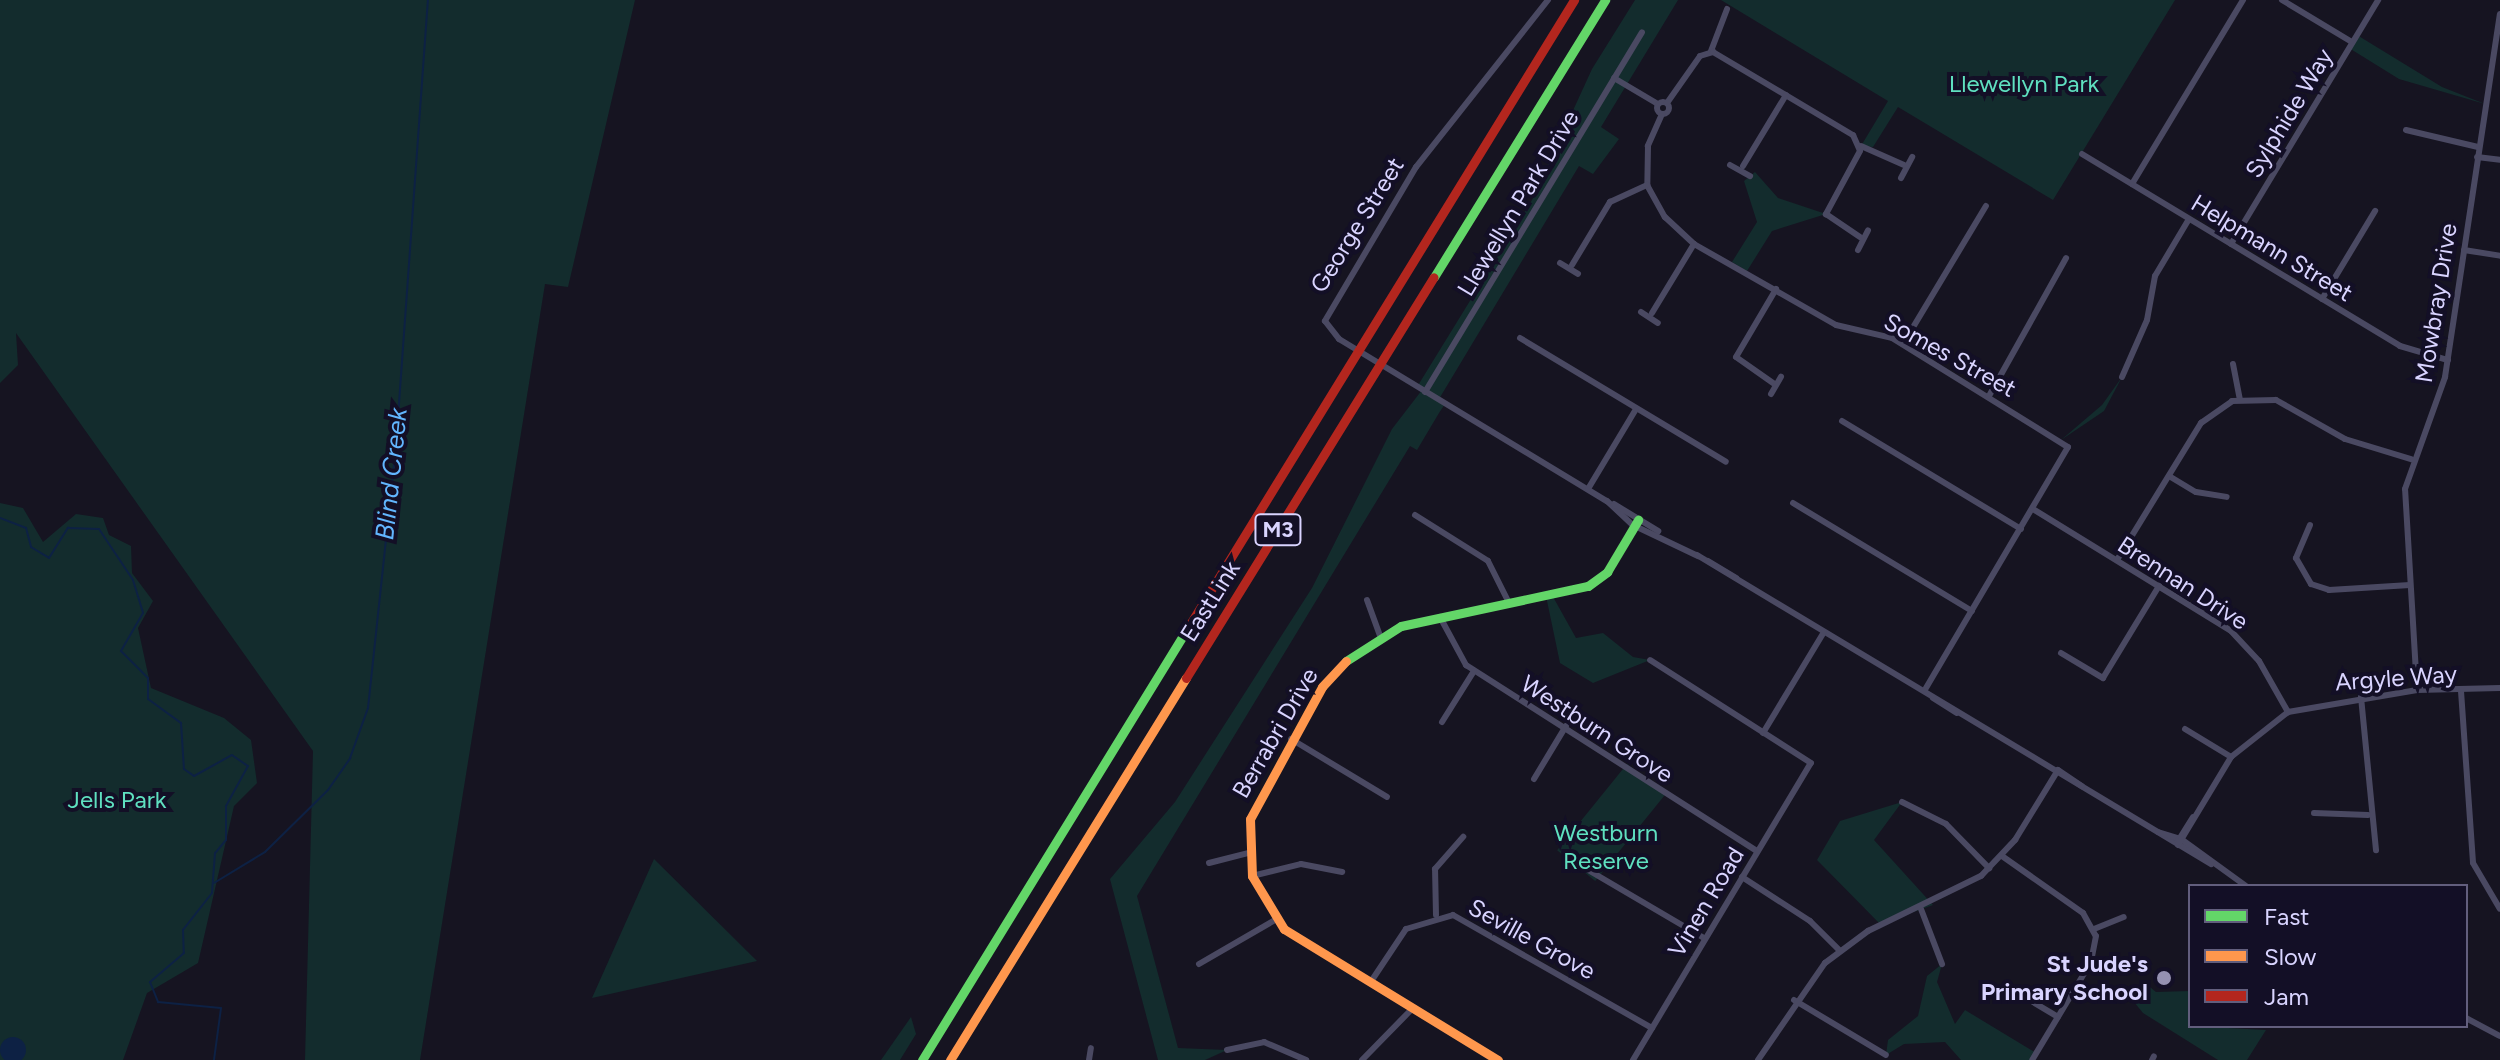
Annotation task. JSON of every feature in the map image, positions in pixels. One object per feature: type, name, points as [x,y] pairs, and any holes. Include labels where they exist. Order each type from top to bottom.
[{"type":"main road","name":"EastLink","points":[[922,1060],[1574,0]]},
{"type":"main road","name":"EastLink","points":[[950,1060],[1605,0]]},
{"type":"main road","name":"Berrabri Drive","points":[[1498,1060],[1369,983],[1275,920],[1252,876],[1248,853],[1255,801],[1335,670],[1380,635],[1440,617],[1588,586],[1623,546],[1636,524]]},
{"type":"street","name":"George Street","points":[[1548,0],[1416,167],[1329,306],[1326,327],[1339,339],[1607,501],[1636,524],[1665,536],[2153,830],[2180,841],[2243,884]]},
{"type":"street","points":[[2132,184],[2243,0]]},
{"type":"street","points":[[2282,0],[2352,42]]},
{"type":"street","name":"Sylphide Way","points":[[2231,244],[2378,0]]},
{"type":"street","points":[[1572,265],[1610,202],[1647,185],[1648,146],[1667,103],[1711,51],[1727,9]]},
{"type":"street","name":"Mowbray Drive","points":[[2417,690],[2404,503],[2411,459],[2448,360],[2478,147],[2496,57],[2500,14]]},
{"type":"street","name":"Llewellyn Park Drive","points":[[1425,392],[1642,32]]},
{"type":"street","points":[[1711,51],[1786,95],[1861,146],[1904,165]]},
{"type":"street","points":[[1614,78],[1658,104],[1667,103]]},
{"type":"street","points":[[1743,166],[1786,95]]},
{"type":"street","points":[[1658,104],[1662,114]]},
{"type":"street","points":[[2406,130],[2478,147]]},
{"type":"street","points":[[1860,237],[1826,211],[1861,146]]},
{"type":"street","name":"Helpmann Street","points":[[2082,154],[2408,350],[2448,360]]},
{"type":"street","points":[[1901,178],[1904,165],[1912,157]]},
{"type":"street","points":[[2477,157],[2500,160]]},
{"type":"street","points":[[1730,165],[1743,166]]},
{"type":"street","points":[[1743,166],[1750,176]]},
{"type":"street","name":"Somes Street","points":[[1647,185],[1665,217],[1694,244],[1836,325],[1903,344],[2068,447],[1924,691]]},
{"type":"street","points":[[1903,344],[1986,206]]},
{"type":"street","points":[[2322,299],[2375,211]]},
{"type":"street","points":[[2122,377],[2147,320],[2155,276],[2189,219]]},
{"type":"street","points":[[1858,250],[1860,237],[1868,230]]},
{"type":"street","points":[[1652,313],[1694,244]]},
{"type":"street","points":[[2464,250],[2500,256]]},
{"type":"street","points":[[1989,396],[2066,258]]},
{"type":"street","points":[[1560,263],[1572,265],[1578,274]]},
{"type":"street","points":[[1773,383],[1736,357],[1776,289]]},
{"type":"street","points":[[1641,312],[1652,313]]},
{"type":"street","points":[[1652,313],[1658,323]]},
{"type":"street","points":[[1520,338],[1726,462]]},
{"type":"street","points":[[2233,364],[2240,399]]},
{"type":"street","points":[[1771,394],[1773,383],[1781,377]]},
{"type":"street","points":[[2117,560],[2204,419],[2240,399],[2276,400],[2345,439],[2411,459]]},
{"type":"street","points":[[1588,489],[1636,409]]},
{"type":"street","points":[[1842,421],[2021,529]]},
{"type":"street","points":[[2169,476],[2199,493],[2227,497]]},
{"type":"street","points":[[1793,503],[1972,611]]},
{"type":"street","name":"Brennan Drive","points":[[2033,509],[2239,638],[2288,712]]},
{"type":"street","points":[[1415,515],[1488,561],[1509,603]]},
{"type":"street","points":[[2310,525],[2296,552],[2311,584],[2329,590],[2410,585]]},
{"type":"street","points":[[2061,653],[2103,678],[2159,586]]},
{"type":"street","points":[[1367,600],[1380,635]]},
{"type":"street","name":"Westburn Grove","points":[[1440,617],[1449,645],[1474,671],[1566,726],[1757,851]]},
{"type":"street","points":[[1650,660],[1763,733],[1824,632]]},
{"type":"street","points":[[1442,722],[1474,671]]},
{"type":"street","name":"Argyle Way","points":[[2180,841],[2231,757],[2288,712],[2361,697],[2417,690],[2500,688]]},
{"type":"street","points":[[2461,691],[2473,863],[2500,909]]},
{"type":"street","points":[[2361,697],[2368,815],[2376,850]]},
{"type":"street","points":[[1534,779],[1566,726]]},
{"type":"street","points":[[2185,729],[2231,757]]},
{"type":"street","name":"Vinen Road","points":[[1633,1060],[1811,763],[1763,733]]},
{"type":"street","points":[[1291,739],[1387,797]]},
{"type":"street","points":[[1758,1060],[1794,1000],[1839,950],[1921,909],[1989,868],[2002,856],[2057,773]]},
{"type":"street","points":[[1902,802],[1939,819],[1989,868]]},
{"type":"street","points":[[2314,813],[2368,815]]},
{"type":"street","points":[[1436,915],[1435,869],[1463,837]]},
{"type":"street","points":[[1209,863],[1248,853]]},
{"type":"street","points":[[2002,856],[2094,929],[2095,953],[2032,1060]]},
{"type":"street","points":[[1566,857],[1704,938]]},
{"type":"street","points":[[1252,876],[1301,864],[1342,872]]},
{"type":"street","points":[[1742,877],[1810,921],[1839,950]]},
{"type":"street","points":[[1921,909],[1942,964]]},
{"type":"street","name":"Seville Grove","points":[[1369,983],[1402,933],[1436,915],[1477,923],[1652,1028]]},
{"type":"street","points":[[2094,929],[2124,917]]},
{"type":"street","points":[[1199,964],[1275,920]]},
{"type":"street","points":[[1794,1000],[1886,1055]]},
{"type":"street","points":[[2033,1002],[2058,1017]]},
{"type":"street","points":[[1362,1060],[1412,1009]]},
{"type":"street","points":[[2468,1019],[2500,1043]]},
{"type":"street","points":[[2488,1032],[2500,1036]]},
{"type":"street","points":[[1227,1050],[1258,1041],[1306,1060]]},
{"type":"street","points":[[1089,1060],[1091,1048]]},
{"type":"green space","points":[[0,0],[635,0],[568,287],[545,284],[420,1060],[305,1060],[313,751],[16,333],[18,365],[0,383]]},
{"type":"green space","points":[[1635,0],[1678,0],[1601,127],[1619,139],[1593,174],[1579,166],[1439,399],[1445,404],[1417,450],[1410,446],[1137,896],[1178,1048],[1227,1050],[1205,1060],[1158,1060],[1110,879],[1175,802],[1312,588],[1392,429],[1422,390],[1417,387],[1532,200],[1592,69]]},
{"type":"green space","name":"Llewellyn Park","points":[[1721,0],[2175,0],[2053,200],[1898,107],[1873,147],[1861,146],[1888,101]]},
{"type":"green space","points":[[2357,35],[2442,87],[2485,104],[2399,79],[2349,48]]},
{"type":"green space","points":[[1755,172],[1778,198],[1826,214],[1772,231],[1747,271],[1732,262],[1757,222],[1744,181]]},
{"type":"green space","points":[[2122,377],[2104,411],[2061,440],[2102,405]]},
{"type":"green space","name":"Jells Park","points":[[0,503],[23,508],[43,542],[76,514],[103,518],[109,535],[131,546],[132,573],[153,601],[138,628],[151,688],[224,718],[251,740],[257,783],[234,806],[198,963],[147,993],[123,1060],[0,1060]]},
{"type":"green space","points":[[1552,595],[1576,638],[1603,633],[1633,657],[1650,660],[1593,683],[1560,663],[1546,596]]},
{"type":"green space","name":"Westburn Reserve","points":[[1627,764],[1665,795],[1595,881],[1557,850]]},
{"type":"green space","points":[[1902,802],[1874,840],[1933,905],[1880,924],[1817,860],[1840,821]]},
{"type":"green space","points":[[654,859],[757,961],[592,998]]},
{"type":"green space","points":[[1942,964],[1937,982],[1955,1024],[1965,1010],[2036,1053],[2032,1060],[1961,1060],[1945,1042],[1904,1044],[1886,1055],[1888,1040],[1918,1016],[1927,976]]},
{"type":"green space","points":[[2145,983],[2156,992],[2188,991],[2188,1028],[2266,1030],[2247,1060],[2218,1060],[2143,1013],[2134,1002]]},
{"type":"green space","points":[[911,1017],[916,1034],[900,1060],[881,1060]]},
{"type":"water","points":[[8,1038],[18,1038],[25,1045],[25,1055],[19,1061],[7,1061],[1,1055],[1,1045]]},
{"type":"waterway","name":"Blind Creek","points":[[214,883],[265,852],[328,790],[350,758],[368,708],[396,445],[428,0]]},
{"type":"waterway","points":[[0,518],[26,528],[31,547],[49,558],[68,528],[99,529],[133,580],[143,613],[121,651],[148,678],[148,699],[181,723],[184,769],[194,776],[232,755],[248,766],[226,806],[226,840],[215,853],[212,893],[183,930],[184,953],[150,982],[158,1002],[221,1008],[214,1060]]},
{"type":"traffic: fast","points":[[1434,277],[1605,0]]},
{"type":"traffic: fast","points":[[1346,661],[1401,626],[1588,586],[1607,572],[1638,520]]},
{"type":"traffic: fast","points":[[922,1060],[1187,629]]},
{"type":"traffic: slow","points":[[1346,661],[1322,687],[1250,819],[1252,876],[1284,929],[1498,1060]]},
{"type":"traffic: slow","points":[[950,1060],[1186,678]]},
{"type":"traffic: jam","points":[[1187,629],[1574,0]]},
{"type":"traffic: jam","points":[[1186,678],[1434,277]]},
{"type":"place","name":"St Jude's Primary School","points":[[2164,978]]}]
